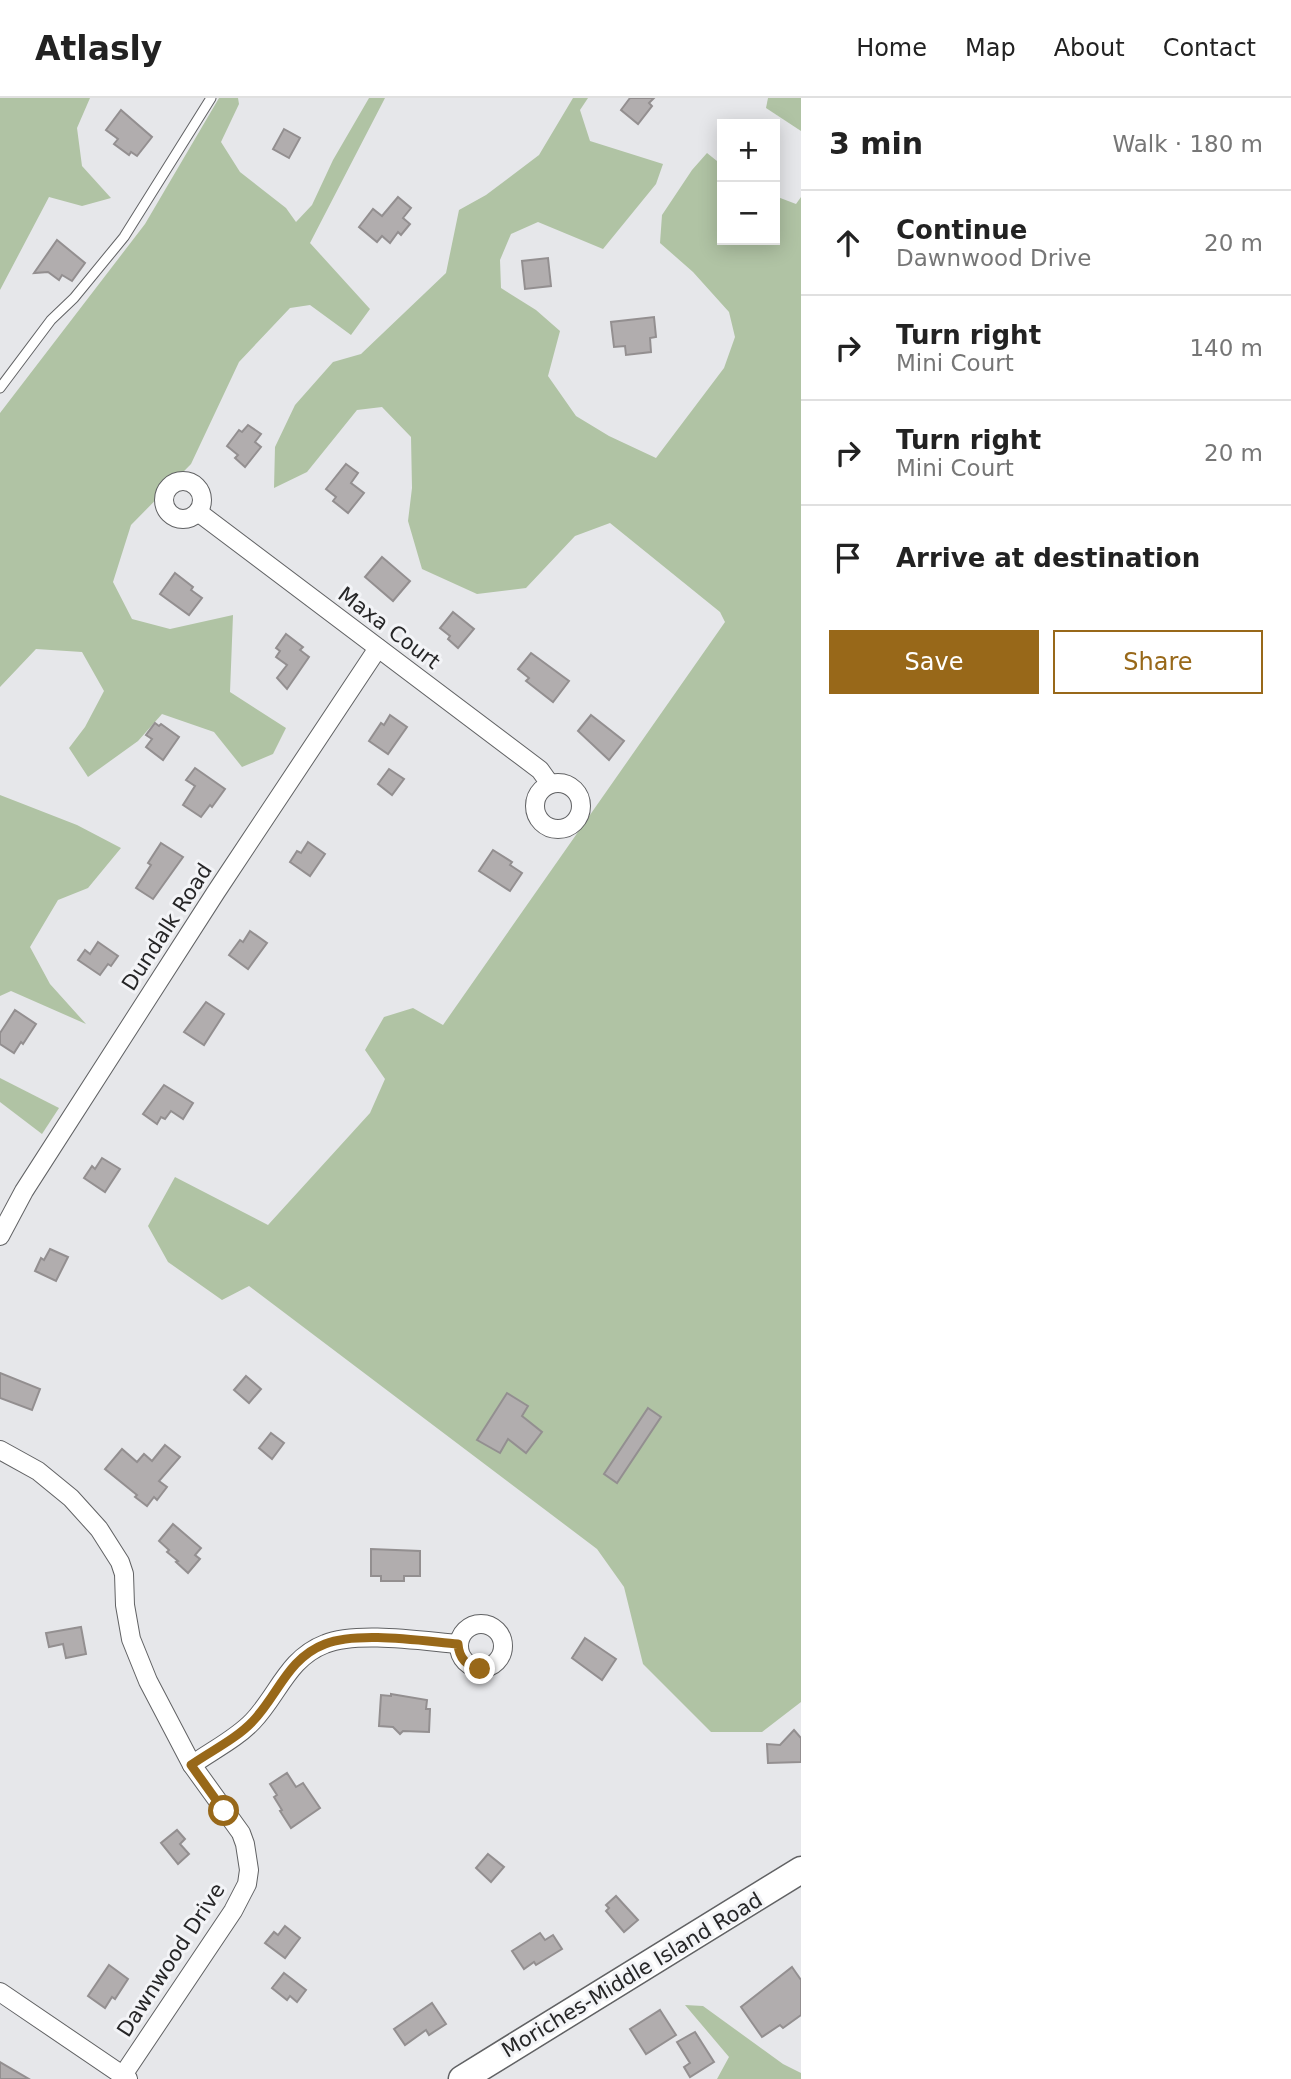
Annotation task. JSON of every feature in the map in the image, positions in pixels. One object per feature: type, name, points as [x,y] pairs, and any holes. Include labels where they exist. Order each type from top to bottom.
[{"type":"main road","name":"Moriches-Middle Island Road","points":[[462,2079],[801,1870]]},
{"type":"street","name":"Maxa Court","points":[[198,512],[540,770],[550,784]]},
{"type":"street","name":"Dundalk Road","points":[[0,1236],[24,1191],[65,1126],[378,648]]},
{"type":"street","name":"Dawnwood Drive","points":[[0,1450],[38,1471],[71,1498],[99,1528],[116,1555],[124,1574],[125,1605],[131,1639],[157,1701],[191,1765],[241,1833],[249,1857],[247,1884],[126,2077]]},
{"type":"street","points":[[191,1765],[247,1727],[291,1667],[323,1644],[351,1638],[458,1644]]},
{"type":"street","points":[[0,1992],[126,2077]]},
{"type":"lane","points":[[0,388],[51,320],[74,298],[124,237],[211,98]]},
{"type":"green space","points":[[0,98],[90,98],[77,128],[82,166],[111,198],[82,206],[49,197],[0,290]]},
{"type":"green space","points":[[219,98],[238,98],[239,104],[221,142],[240,172],[286,208],[296,222],[312,205],[333,160],[369,98],[385,98],[310,243],[370,309],[351,335],[310,305],[290,308],[239,362],[191,464],[131,525],[113,582],[132,619],[170,629],[233,615],[230,692],[286,728],[273,754],[242,767],[214,732],[162,714],[138,741],[88,777],[69,748],[85,727],[104,691],[82,652],[36,649],[0,687],[0,413],[145,224]]},
{"type":"green space","points":[[573,98],[588,98],[580,110],[590,141],[663,164],[656,184],[603,249],[538,222],[511,234],[500,260],[501,288],[536,310],[560,331],[548,376],[576,416],[609,436],[656,458],[724,368],[735,337],[729,312],[693,272],[660,243],[662,215],[692,170],[707,153],[717,161],[717,245],[780,245],[780,198],[796,204],[801,197],[801,1702],[762,1732],[711,1732],[643,1664],[624,1587],[597,1549],[249,1286],[222,1300],[168,1262],[148,1226],[175,1177],[268,1225],[370,1113],[385,1079],[365,1050],[384,1017],[413,1008],[443,1025],[725,622],[720,612],[610,523],[575,536],[526,588],[477,594],[422,569],[408,521],[412,488],[411,437],[382,407],[357,410],[307,472],[274,488],[275,447],[295,405],[333,362],[361,354],[446,273],[459,210],[486,195],[539,155]]},
{"type":"green space","points":[[768,98],[801,98],[801,131],[766,108]]},
{"type":"green space","points":[[0,795],[77,825],[121,848],[88,888],[58,900],[30,947],[50,984],[86,1024],[11,991],[0,996]]},
{"type":"green space","points":[[0,1078],[59,1108],[42,1134],[0,1102]]},
{"type":"green space","points":[[685,2005],[703,2006],[783,2064],[801,2073],[801,2079],[717,2079],[729,2057]]},
{"type":"building","points":[[630,98],[654,98],[649,103],[652,106],[638,124],[621,110]]},
{"type":"building","points":[[121,110],[152,137],[137,156],[131,152],[129,155],[114,144],[118,139],[106,130]]},
{"type":"building","points":[[284,129],[300,138],[289,158],[273,149]]},
{"type":"building","points":[[398,197],[411,208],[403,218],[410,224],[401,235],[398,232],[390,243],[382,236],[377,242],[359,227],[373,209],[382,216]]},
{"type":"building","points":[[57,240],[85,263],[72,281],[62,275],[59,280],[48,272],[34,273]]},
{"type":"building","points":[[548,258],[551,286],[525,289],[522,261]]},
{"type":"building","points":[[654,317],[656,337],[650,338],[651,352],[626,355],[625,346],[614,347],[611,322]]},
{"type":"building","points":[[248,425],[261,434],[255,442],[261,447],[245,467],[235,458],[238,455],[227,446],[239,430],[242,432]]},
{"type":"building","points":[[346,464],[358,473],[351,483],[364,493],[348,513],[333,501],[336,497],[326,489]]},
{"type":"building","points":[[382,557],[410,581],[393,601],[365,577]]},
{"type":"building","points":[[175,573],[202,598],[189,615],[160,594]]},
{"type":"building","points":[[453,612],[474,629],[458,648],[440,628]]},
{"type":"building","points":[[286,634],[303,647],[300,650],[309,657],[287,689],[277,678],[287,665],[276,657],[280,651],[276,648]]},
{"type":"building","points":[[531,653],[569,681],[553,702],[526,681],[529,678],[518,669]]},
{"type":"building","points":[[390,715],[407,727],[388,754],[369,741]]},
{"type":"building","points":[[591,715],[624,741],[609,760],[578,731]]},
{"type":"building","points":[[155,723],[159,726],[161,724],[179,737],[163,760],[146,747],[152,739],[146,735]]},
{"type":"building","points":[[195,768],[225,789],[201,817],[183,805],[195,786],[186,780]]},
{"type":"building","points":[[389,769],[404,779],[392,795],[378,784]]},
{"type":"building","points":[[308,842],[325,854],[310,876],[290,862],[297,851],[301,853]]},
{"type":"building","points":[[161,843],[183,857],[153,899],[136,888]]},
{"type":"building","points":[[493,850],[512,862],[510,865],[522,873],[510,891],[479,871]]},
{"type":"building","points":[[250,931],[267,943],[248,969],[229,955]]},
{"type":"building","points":[[98,942],[118,956],[100,975],[78,960],[85,950],[90,954]]},
{"type":"building","points":[[206,1002],[224,1014],[204,1045],[184,1032]]},
{"type":"building","points":[[15,1010],[36,1024],[14,1053],[0,1044],[0,1033]]},
{"type":"building","points":[[164,1085],[193,1103],[183,1119],[171,1111],[165,1119],[161,1117],[157,1124],[143,1114]]},
{"type":"building","points":[[102,1158],[120,1169],[105,1192],[84,1178],[92,1166],[95,1169]]},
{"type":"building","points":[[50,1249],[68,1257],[56,1281],[35,1271],[41,1258],[44,1260]]},
{"type":"building","points":[[0,1373],[40,1389],[32,1410],[0,1398]]},
{"type":"building","points":[[246,1376],[261,1389],[249,1403],[234,1390]]},
{"type":"building","points":[[507,1393],[528,1406],[522,1416],[542,1432],[526,1453],[508,1439],[500,1453],[477,1440]]},
{"type":"building","points":[[648,1408],[661,1417],[617,1483],[604,1474]]},
{"type":"building","points":[[271,1433],[284,1443],[272,1459],[259,1448]]},
{"type":"building","points":[[165,1445],[180,1457],[159,1481],[167,1487],[157,1500],[154,1497],[147,1506],[105,1469],[122,1449],[137,1462],[144,1454],[152,1461]]},
{"type":"building","points":[[173,1524],[201,1548],[195,1555],[200,1559],[188,1573],[159,1541]]},
{"type":"building","points":[[371,1549],[420,1551],[420,1576],[404,1576],[404,1581],[381,1581],[381,1576],[371,1576]]},
{"type":"building","points":[[81,1627],[86,1654],[66,1658],[63,1644],[49,1647],[46,1633]]},
{"type":"building","points":[[585,1638],[616,1659],[602,1680],[572,1658]]},
{"type":"building","points":[[381,1695],[427,1700],[426,1709],[430,1709],[429,1732],[403,1731],[400,1734],[393,1727],[379,1726]]},
{"type":"building","points":[[794,1730],[801,1738],[801,1762],[768,1763],[767,1744],[780,1745]]},
{"type":"building","points":[[287,1773],[296,1787],[303,1783],[320,1808],[291,1828],[280,1811],[282,1810],[274,1797],[277,1795],[270,1784]]},
{"type":"building","points":[[177,1830],[185,1839],[180,1844],[189,1854],[178,1864],[161,1843]]},
{"type":"building","points":[[488,1854],[504,1867],[491,1882],[476,1868]]},
{"type":"building","points":[[616,1896],[638,1920],[624,1932],[606,1911],[609,1908],[606,1905]]},
{"type":"building","points":[[285,1926],[300,1938],[285,1958],[265,1943],[274,1932],[278,1935]]},
{"type":"building","points":[[540,1933],[545,1940],[553,1935],[562,1949],[524,1969],[512,1951]]},
{"type":"building","points":[[109,1965],[128,1979],[115,1999],[112,1997],[105,2008],[88,1996]]},
{"type":"building","points":[[792,1967],[801,1980],[801,2015],[783,2028],[780,2025],[762,2037],[741,2007]]},
{"type":"building","points":[[284,1973],[306,1990],[297,2002],[290,1996],[287,2000],[272,1988]]},
{"type":"building","points":[[432,2003],[446,2024],[429,2035],[426,2030],[405,2045],[394,2029]]},
{"type":"building","points":[[660,2010],[676,2035],[646,2054],[630,2029]]},
{"type":"building","points":[[695,2032],[714,2062],[690,2077],[684,2067],[690,2063],[677,2042]]},
{"type":"building","points":[[0,2062],[29,2079],[0,2079]]},
{"type":"route","points":[[224,1811],[191,1765],[247,1727],[291,1667],[323,1644],[351,1638],[458,1644],[458,1651],[466,1664],[480,1669]]}]
